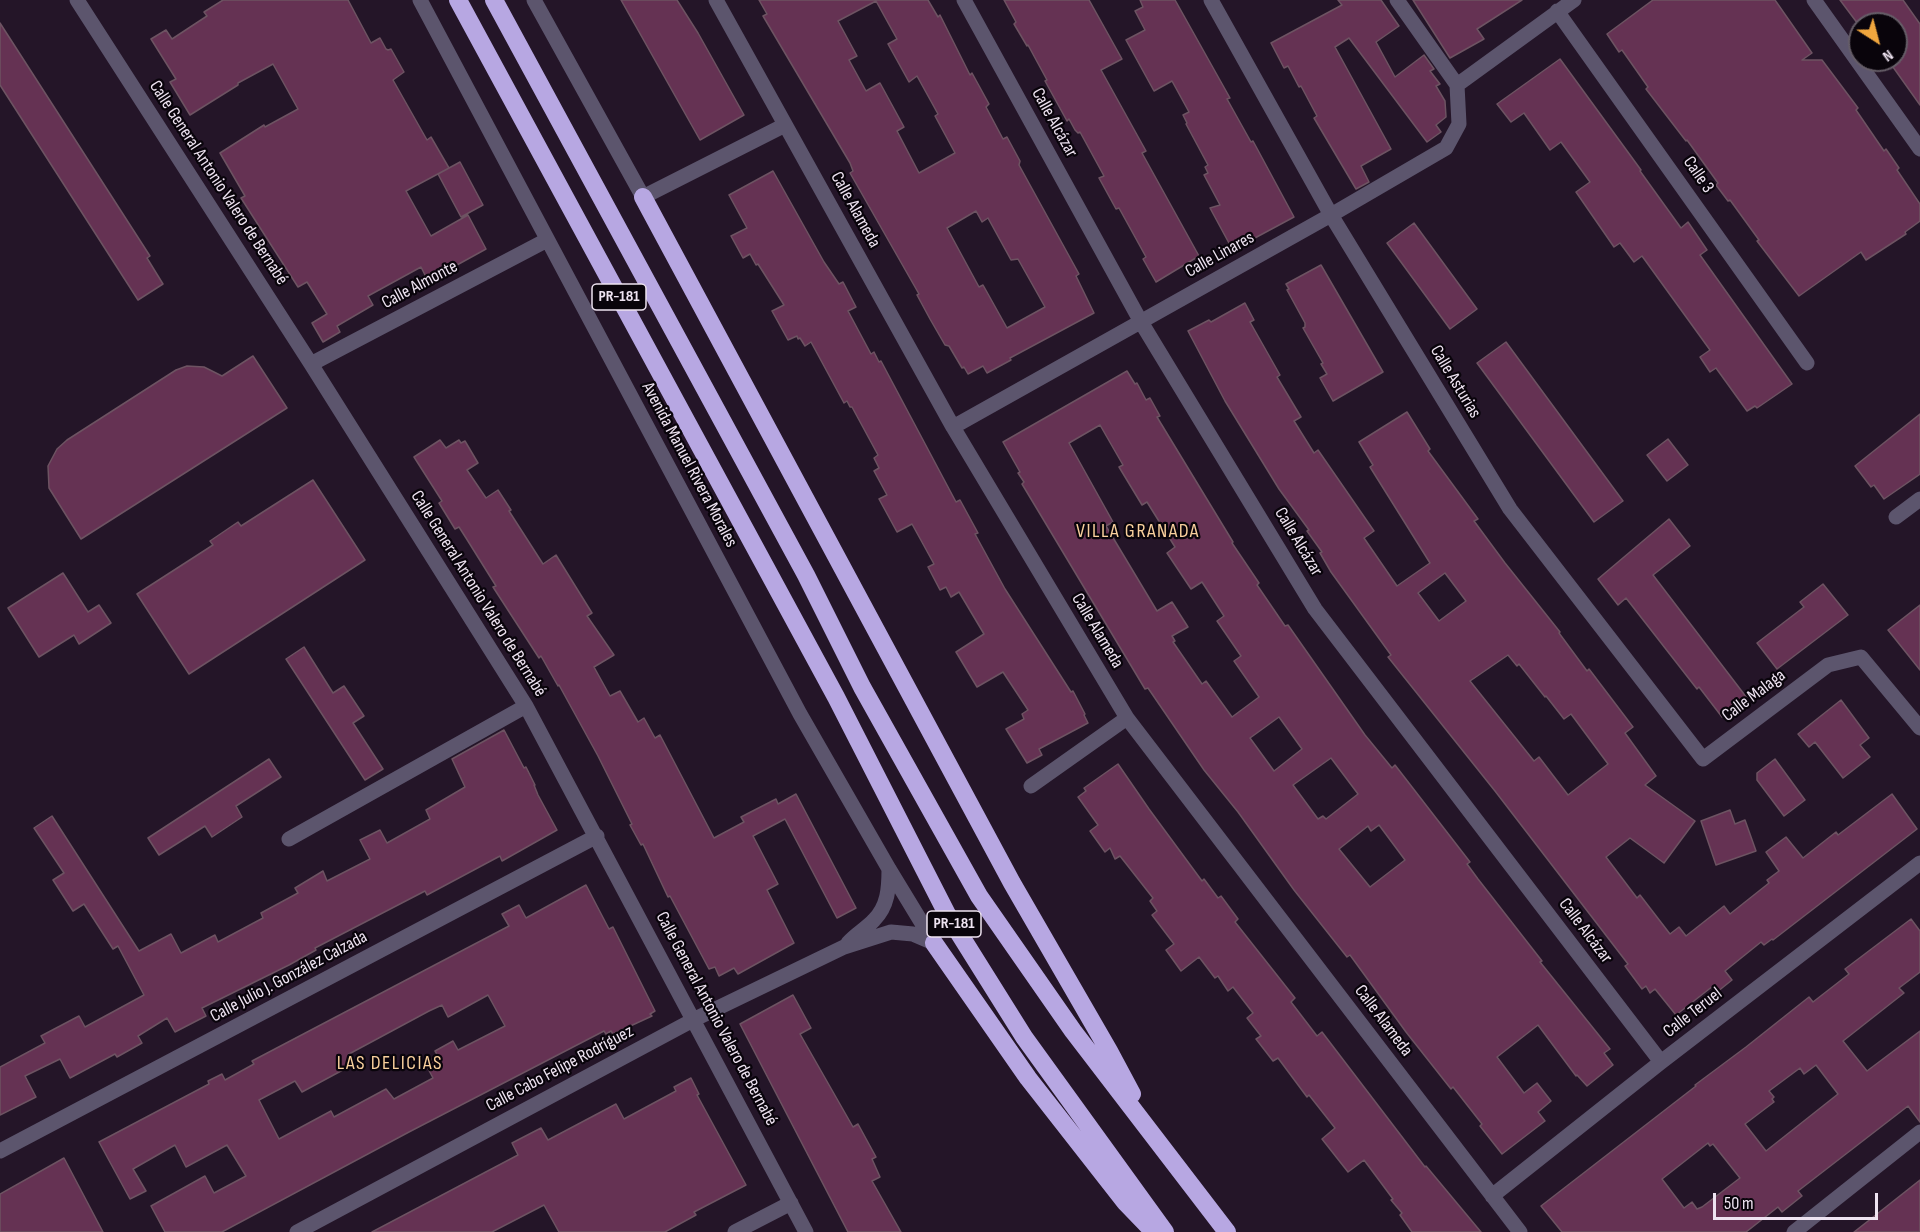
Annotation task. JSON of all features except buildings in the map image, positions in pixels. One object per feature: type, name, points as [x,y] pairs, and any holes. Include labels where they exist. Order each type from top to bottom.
[{"type":"highway","name":"PR-181","points":[[458,0],[836,697],[947,914],[1024,1037],[1165,1232]]},
{"type":"highway","name":"PR-181","points":[[494,0],[806,575],[862,687],[978,896],[1073,1031],[1227,1232]]},
{"type":"highway","points":[[643,197],[1012,883],[1109,1051],[1156,1141]]},
{"type":"highway","points":[[934,943],[1028,1078],[1125,1202],[1154,1232]]},
{"type":"street","name":"Calle General Antonio Valero de Bernabé","points":[[77,0],[311,364],[526,706],[695,1019],[806,1232]]},
{"type":"street","name":"Avenida Manuel Rivera Morales","points":[[420,0],[800,714],[934,943]]},
{"type":"street","points":[[534,0],[643,197],[785,125]]},
{"type":"street","name":"Calle Alameda","points":[[716,0],[953,427],[1127,718],[1520,1232]]},
{"type":"street","name":"Calle Alcázar","points":[[964,0],[1141,321],[1315,609],[1661,1062]]},
{"type":"street","name":"Calle Asturias","points":[[1211,0],[1331,215],[1510,509],[1703,759]]},
{"type":"street","points":[[1397,0],[1457,85],[1574,0]]},
{"type":"street","points":[[1814,0],[1920,149]]},
{"type":"street","name":"Calle 3","points":[[1557,11],[1807,363]]},
{"type":"street","name":"Calle Linares","points":[[953,427],[1446,148],[1459,124],[1457,85]]},
{"type":"street","name":"Calle Almonte","points":[[311,364],[547,240]]},
{"type":"street","points":[[1896,518],[1920,500]]},
{"type":"street","name":"Calle Malaga","points":[[1703,759],[1828,665],[1861,657],[1920,728]]},
{"type":"street","points":[[289,839],[526,706]]},
{"type":"street","points":[[1031,786],[1127,718]]},
{"type":"street","name":"Calle Julio J. González Calzada","points":[[0,1151],[597,836]]},
{"type":"street","name":"Calle Teruel","points":[[1492,1196],[1661,1062],[1920,863]]},
{"type":"street","points":[[844,947],[880,912],[889,888],[889,869]]},
{"type":"street","points":[[844,947],[891,932],[913,934],[934,943]]},
{"type":"street","name":"Calle Cabo Felipe Rodríguez","points":[[297,1232],[695,1019],[844,947]]},
{"type":"street","points":[[1794,1232],[1920,1132]]},
{"type":"street","points":[[735,1232],[791,1203]]},
{"type":"district","name":"VILLA GRANADA","points":[[1138,532]]},
{"type":"district","name":"LAS DELICIAS","points":[[390,1064]]}]
